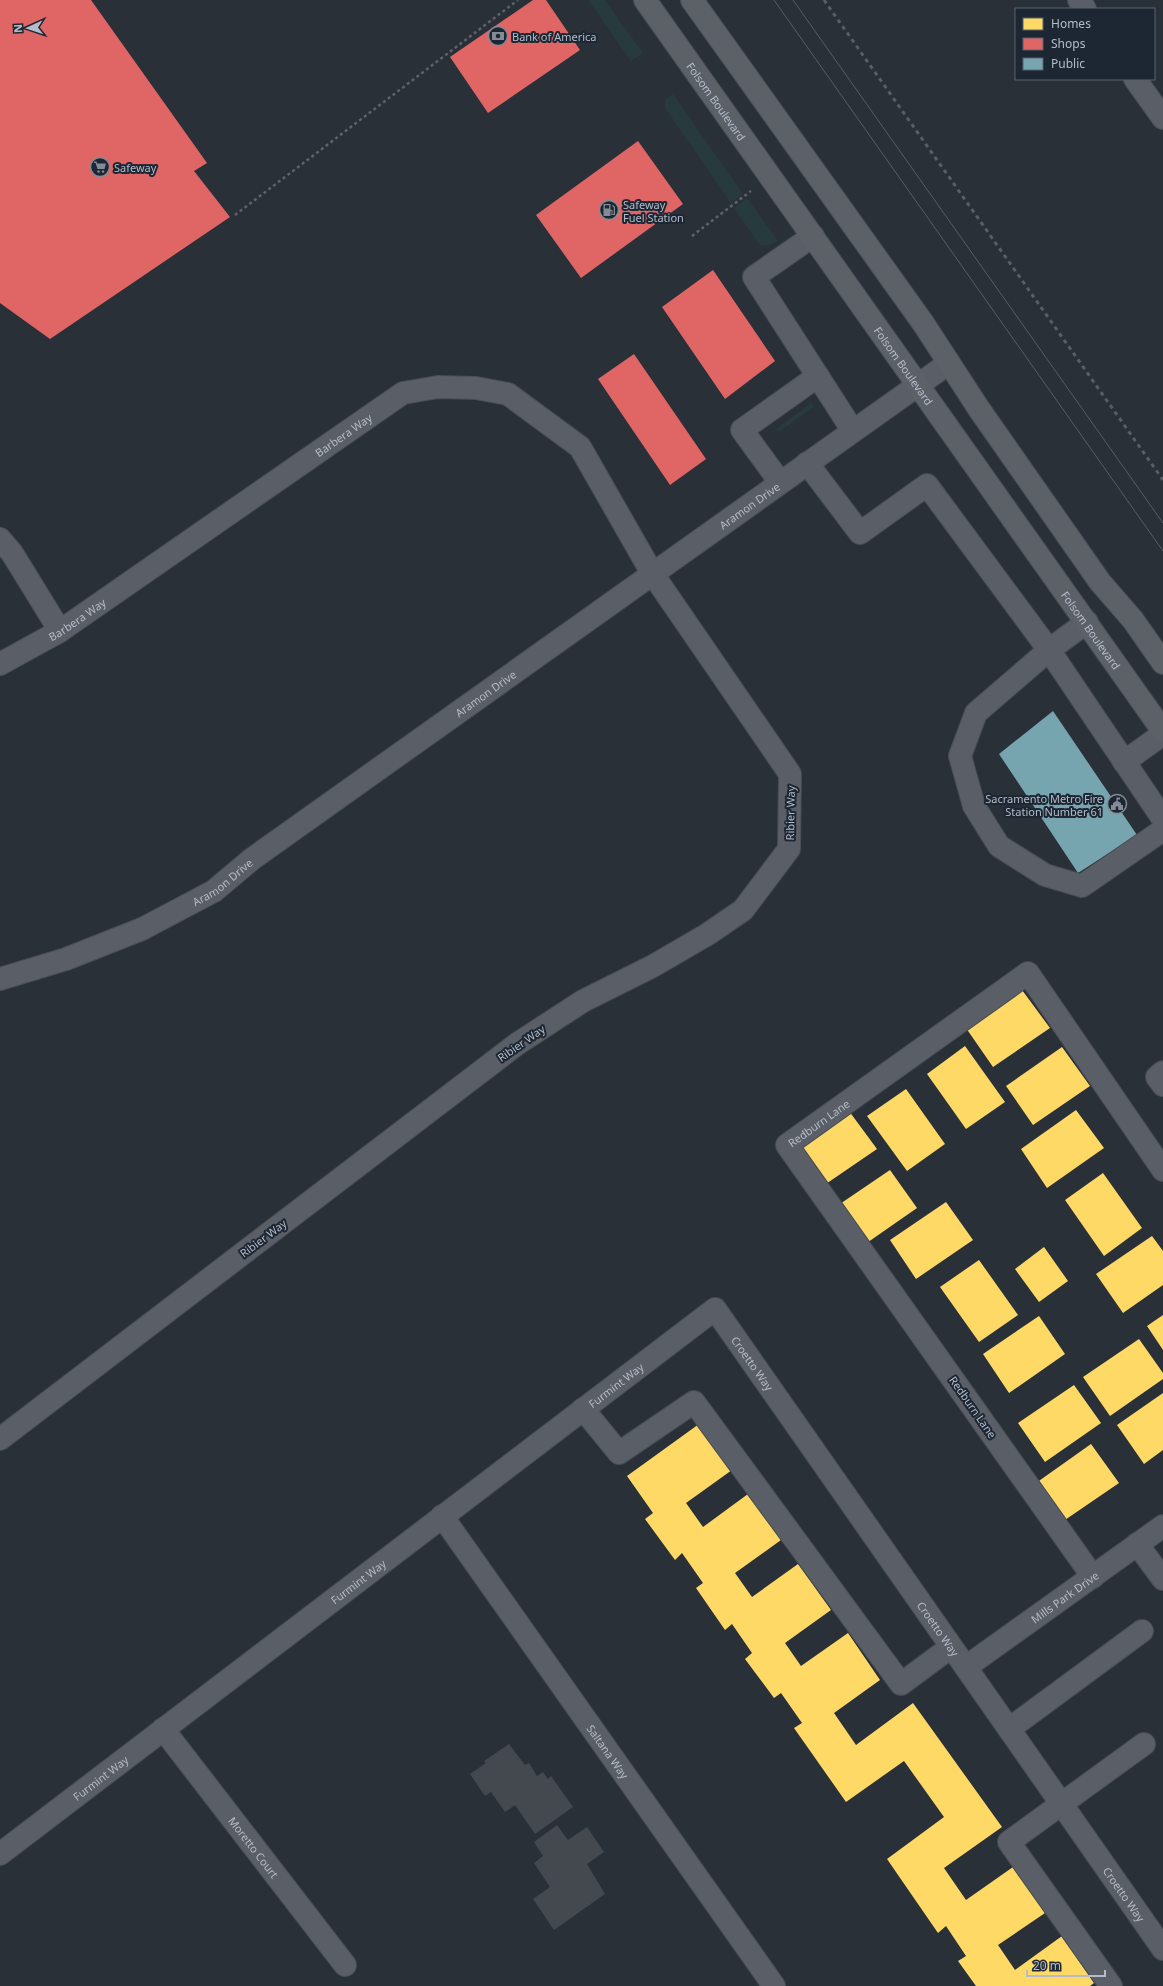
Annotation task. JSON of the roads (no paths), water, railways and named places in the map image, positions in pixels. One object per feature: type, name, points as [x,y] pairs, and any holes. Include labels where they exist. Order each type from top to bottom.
[{"type":"main road","name":"Folsom Boulevard","points":[[645,0],[1087,622],[1163,733]]},
{"type":"main road","points":[[692,0],[922,323],[948,363],[1100,582],[1133,620],[1163,664]]},
{"type":"street","points":[[1079,0],[1085,8]]},
{"type":"street","points":[[1136,80],[1163,118]]},
{"type":"street","points":[[813,236],[754,277],[853,431]]},
{"type":"street","name":"Aramon Drive","points":[[0,979],[66,959],[135,932],[214,891],[252,859],[652,572],[918,386],[948,363]]},
{"type":"street","points":[[780,482],[742,430],[818,376]]},
{"type":"street","name":"Barbera Way","points":[[0,664],[60,631],[403,393],[438,387],[476,388],[508,394],[580,447],[652,572]]},
{"type":"street","points":[[807,463],[860,533],[927,485],[1049,650],[1163,819]]},
{"type":"street","points":[[0,539],[12,553],[60,631]]},
{"type":"street","name":"Ribier Way","points":[[0,1439],[517,1044],[583,1001],[653,966],[708,934],[743,910],[789,849],[790,774],[652,572]]},
{"type":"street","points":[[1087,622],[1049,650],[976,713],[960,756],[974,806],[999,846],[1045,875],[1082,886],[1163,830]]},
{"type":"street","points":[[1124,762],[1163,733]]},
{"type":"street","name":"Redburn Lane","points":[[1093,1577],[787,1145],[1028,973],[1163,1170]]},
{"type":"street","points":[[1163,1072],[1157,1077],[1163,1085]]},
{"type":"street","name":"Furmint Way","points":[[0,1854],[715,1308]]},
{"type":"street","name":"Croetto Way","points":[[715,1308],[1163,1949]]},
{"type":"street","points":[[583,1409],[619,1453],[694,1402],[901,1684],[951,1647]]},
{"type":"street","name":"Saltana Way","points":[[442,1516],[774,1986]]},
{"type":"street","name":"Mills Park Drive","points":[[966,1667],[1163,1526]]},
{"type":"street","points":[[1138,1544],[1163,1580]]},
{"type":"street","points":[[1009,1730],[1142,1631]]},
{"type":"street","name":"Moretto Court","points":[[163,1729],[345,1965]]},
{"type":"street","points":[[1111,1986],[1009,1842],[1144,1744]]},
{"type":"tram line","points":[[774,0],[1163,551]]},
{"type":"tram line","points":[[793,0],[1163,523]]},
{"type":"railway","points":[[824,0],[1163,480]]},
{"type":"place","name":"Bank of America","points":[[498,36]]},
{"type":"place","name":"Safeway","points":[[100,167]]},
{"type":"place","name":"Safeway Fuel Station","points":[[609,210]]},
{"type":"place","name":"Sacramento Metro Fire Station Number 61","points":[[1117,804]]}]
